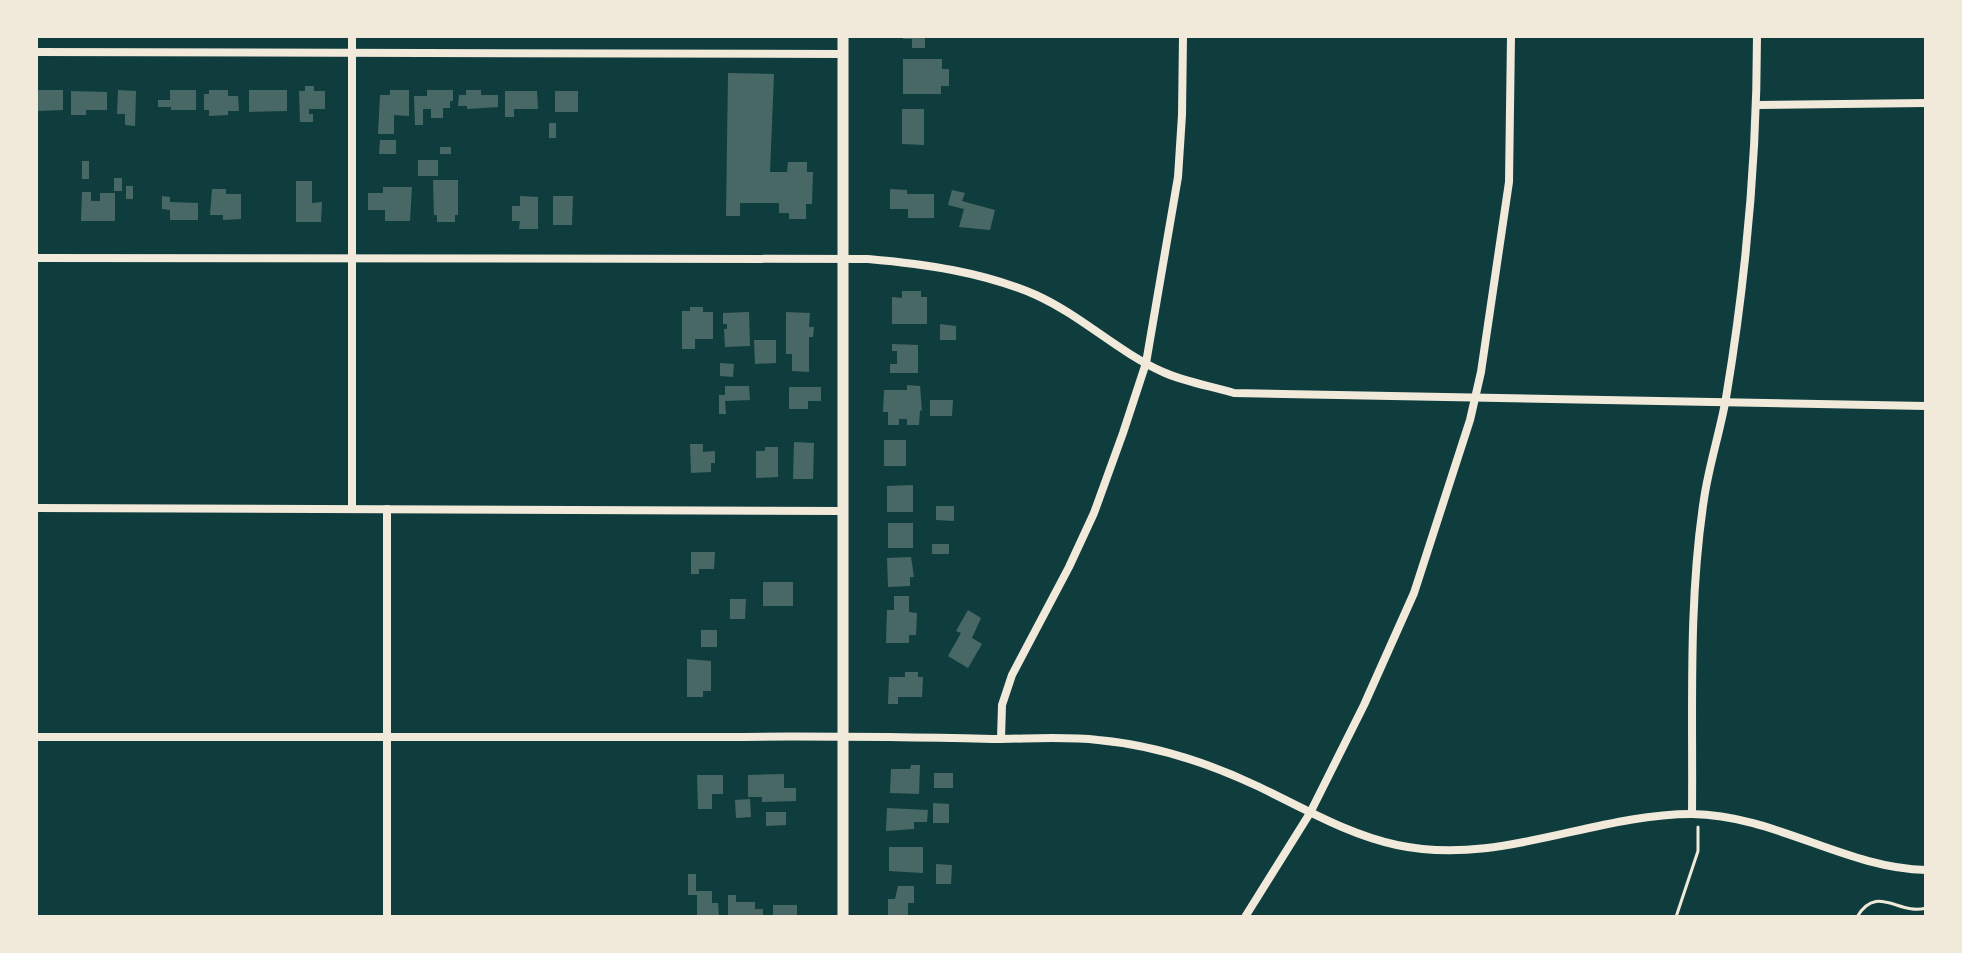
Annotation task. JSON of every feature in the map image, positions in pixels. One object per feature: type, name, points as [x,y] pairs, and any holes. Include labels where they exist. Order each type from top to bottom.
[{"type":"main road","points":[[843,36],[843,917]]},
{"type":"street","points":[[352,36],[352,509]]},
{"type":"street","points":[[1001,739],[1002,705],[1012,675],[1094,513],[1146,363],[1178,177],[1183,36]]},
{"type":"street","points":[[1245,917],[1310,813],[1358,718],[1414,593],[1476,397],[1509,182],[1511,36]]},
{"type":"street","points":[[1695,814],[1693,612],[1697,554],[1704,497],[1725,401],[1747,256],[1757,105],[1757,36]]},
{"type":"street","points":[[36,52],[843,54]]},
{"type":"street","points":[[1757,105],[1926,103]]},
{"type":"street","points":[[36,258],[844,259],[915,263],[987,278],[1036,295],[1071,313],[1165,373],[1234,393],[1926,406]]},
{"type":"street","points":[[36,508],[844,511]]},
{"type":"street","points":[[387,509],[387,917]]},
{"type":"street","points":[[36,737],[842,736],[1097,740],[1195,760],[1253,784],[1347,830],[1403,846],[1474,851],[1524,844],[1629,819],[1695,814],[1775,828],[1874,862],[1910,870],[1926,870]]},
{"type":"path","points":[[1676,917],[1698,851],[1695,814]]},
{"type":"path","points":[[1857,917],[1865,906],[1881,901],[1915,911],[1926,908]]},
{"type":"building","points":[[903,36],[925,36],[925,48],[912,48],[912,39],[903,39]]},
{"type":"building","points":[[903,59],[942,59],[942,69],[949,69],[949,86],[941,86],[941,94],[903,94]]},
{"type":"building","points":[[728,73],[774,74],[770,172],[787,172],[788,162],[807,162],[807,172],[813,172],[812,204],[806,204],[806,219],[789,219],[789,213],[779,213],[779,203],[740,203],[740,216],[726,216]]},
{"type":"building","points":[[305,86],[314,86],[314,91],[325,91],[325,109],[309,109],[313,122],[300,122],[299,91],[305,91]]},
{"type":"building","points":[[38,90],[63,90],[63,110],[36,111]]},
{"type":"building","points":[[118,90],[136,91],[135,126],[125,125],[125,114],[117,114]]},
{"type":"building","points":[[170,90],[196,90],[196,110],[158,107],[158,100],[170,100]]},
{"type":"building","points":[[209,90],[228,90],[228,96],[238,96],[239,111],[209,116],[209,110],[204,110],[204,94],[209,94]]},
{"type":"building","points":[[249,90],[287,90],[287,111],[249,112]]},
{"type":"building","points":[[390,90],[409,90],[409,116],[394,115],[394,134],[378,134],[380,95],[390,95]]},
{"type":"building","points":[[427,90],[453,90],[453,101],[450,101],[450,108],[443,108],[443,118],[431,118],[431,109],[423,109],[423,125],[415,125],[414,96],[427,96]]},
{"type":"building","points":[[466,90],[481,90],[481,95],[498,95],[498,107],[467,109],[467,106],[458,106],[459,95],[466,95]]},
{"type":"building","points":[[71,91],[107,92],[107,110],[86,110],[86,115],[71,115]]},
{"type":"building","points":[[505,91],[537,91],[538,109],[514,109],[514,117],[505,117]]},
{"type":"building","points":[[555,91],[578,91],[578,112],[555,112]]},
{"type":"building","points":[[902,109],[924,109],[924,145],[902,144]]},
{"type":"building","points":[[549,123],[556,123],[556,138],[549,138]]},
{"type":"building","points":[[380,140],[396,140],[396,154],[379,154]]},
{"type":"building","points":[[440,147],[451,147],[451,154],[440,154]]},
{"type":"building","points":[[418,160],[438,160],[438,176],[418,176]]},
{"type":"building","points":[[82,161],[89,161],[89,179],[82,179]]},
{"type":"building","points":[[114,178],[122,178],[122,191],[114,191]]},
{"type":"building","points":[[433,180],[458,180],[458,215],[455,215],[455,222],[437,222]]},
{"type":"building","points":[[296,181],[312,181],[312,203],[322,202],[321,222],[296,222]]},
{"type":"building","points":[[126,186],[133,186],[133,199],[126,199]]},
{"type":"building","points":[[383,187],[412,187],[410,221],[385,221],[385,210],[368,210],[368,193],[383,193]]},
{"type":"building","points":[[212,189],[226,189],[226,194],[241,194],[241,219],[223,220],[223,215],[210,215]]},
{"type":"building","points":[[890,189],[907,190],[907,194],[934,194],[934,218],[908,218],[908,209],[890,209]]},
{"type":"building","points":[[952,190],[965,193],[962,201],[995,210],[990,230],[959,227],[964,209],[948,205]]},
{"type":"building","points":[[82,192],[91,192],[91,201],[100,201],[100,193],[115,193],[115,221],[81,221]]},
{"type":"building","points":[[162,196],[170,197],[170,202],[198,203],[198,220],[170,220],[170,210],[162,209]]},
{"type":"building","points":[[520,196],[538,197],[538,229],[519,229],[520,221],[512,221],[512,206],[520,206]]},
{"type":"building","points":[[553,196],[573,196],[572,225],[553,225]]},
{"type":"building","points":[[902,291],[921,291],[921,297],[927,297],[927,324],[892,324],[892,297],[902,298]]},
{"type":"building","points":[[690,307],[703,307],[703,312],[713,312],[713,339],[695,339],[695,349],[682,349],[682,311],[690,311]]},
{"type":"building","points":[[749,312],[750,346],[725,347],[724,329],[727,329],[727,324],[723,324],[723,313]]},
{"type":"building","points":[[786,312],[810,313],[809,327],[814,327],[813,337],[809,337],[809,372],[792,371],[792,354],[786,354]]},
{"type":"building","points":[[940,324],[956,326],[956,340],[940,340]]},
{"type":"building","points":[[754,340],[776,340],[776,363],[755,364]]},
{"type":"building","points":[[892,344],[918,345],[918,373],[890,373],[890,364],[897,364],[897,351],[892,351]]},
{"type":"building","points":[[720,363],[734,364],[733,377],[720,376]]},
{"type":"building","points":[[907,385],[920,386],[922,411],[919,425],[907,425],[907,419],[899,419],[899,425],[888,425],[888,412],[883,412],[884,390],[907,390]]},
{"type":"building","points":[[725,386],[749,386],[750,400],[725,401],[726,414],[719,414],[719,395],[725,395]]},
{"type":"building","points":[[789,387],[821,387],[821,401],[808,401],[808,409],[789,409]]},
{"type":"building","points":[[930,400],[953,400],[952,416],[930,416]]},
{"type":"building","points":[[884,440],[906,440],[906,466],[884,466]]},
{"type":"building","points":[[794,442],[814,443],[813,479],[793,479]]},
{"type":"building","points":[[690,444],[703,444],[703,452],[715,451],[711,472],[691,473]]},
{"type":"building","points":[[765,447],[778,447],[778,477],[756,478],[756,451],[765,451]]},
{"type":"building","points":[[913,485],[913,512],[887,512],[887,486]]},
{"type":"building","points":[[936,506],[954,506],[954,521],[936,520]]},
{"type":"building","points":[[888,523],[913,523],[913,548],[888,548]]},
{"type":"building","points":[[932,544],[949,544],[949,554],[932,554]]},
{"type":"building","points":[[691,552],[715,552],[714,569],[699,569],[699,574],[691,574]]},
{"type":"building","points":[[911,557],[914,577],[910,577],[910,586],[888,587],[887,558]]},
{"type":"building","points":[[763,582],[793,582],[793,606],[763,606]]},
{"type":"building","points":[[894,596],[909,596],[909,612],[917,613],[916,635],[909,635],[909,643],[886,643],[887,610],[894,610]]},
{"type":"building","points":[[730,599],[746,599],[745,619],[730,619]]},
{"type":"building","points":[[968,610],[981,618],[972,638],[982,644],[968,668],[948,656],[961,633],[956,631]]},
{"type":"building","points":[[701,630],[717,630],[717,647],[701,647]]},
{"type":"building","points":[[687,659],[711,661],[711,691],[703,691],[703,697],[687,697]]},
{"type":"building","points":[[905,672],[918,672],[918,677],[923,677],[922,697],[898,697],[898,704],[888,704],[889,677],[905,677]]},
{"type":"building","points":[[911,765],[920,765],[919,794],[890,793],[891,769],[910,769]]},
{"type":"building","points":[[934,773],[953,773],[953,788],[934,788]]},
{"type":"building","points":[[784,774],[784,788],[796,788],[796,801],[762,802],[762,797],[748,797],[748,775]]},
{"type":"building","points":[[697,775],[723,775],[723,794],[712,794],[712,809],[698,809]]},
{"type":"building","points":[[750,799],[751,817],[736,818],[735,800]]},
{"type":"building","points":[[933,803],[949,804],[949,823],[933,823]]},
{"type":"building","points":[[887,808],[928,810],[927,822],[914,822],[914,829],[886,831]]},
{"type":"building","points":[[766,812],[786,812],[786,825],[766,826]]},
{"type":"building","points":[[889,847],[923,847],[923,873],[889,871]]},
{"type":"building","points":[[936,864],[952,865],[951,884],[936,884]]},
{"type":"building","points":[[688,874],[696,874],[696,891],[712,891],[712,903],[718,903],[719,917],[697,917],[697,895],[688,895]]},
{"type":"building","points":[[898,886],[914,886],[914,903],[908,903],[908,917],[888,917],[888,899],[895,899]]},
{"type":"building","points":[[728,895],[736,895],[736,902],[755,902],[755,909],[763,909],[763,917],[728,917]]},
{"type":"building","points":[[773,905],[797,905],[797,917],[773,917]]}]
